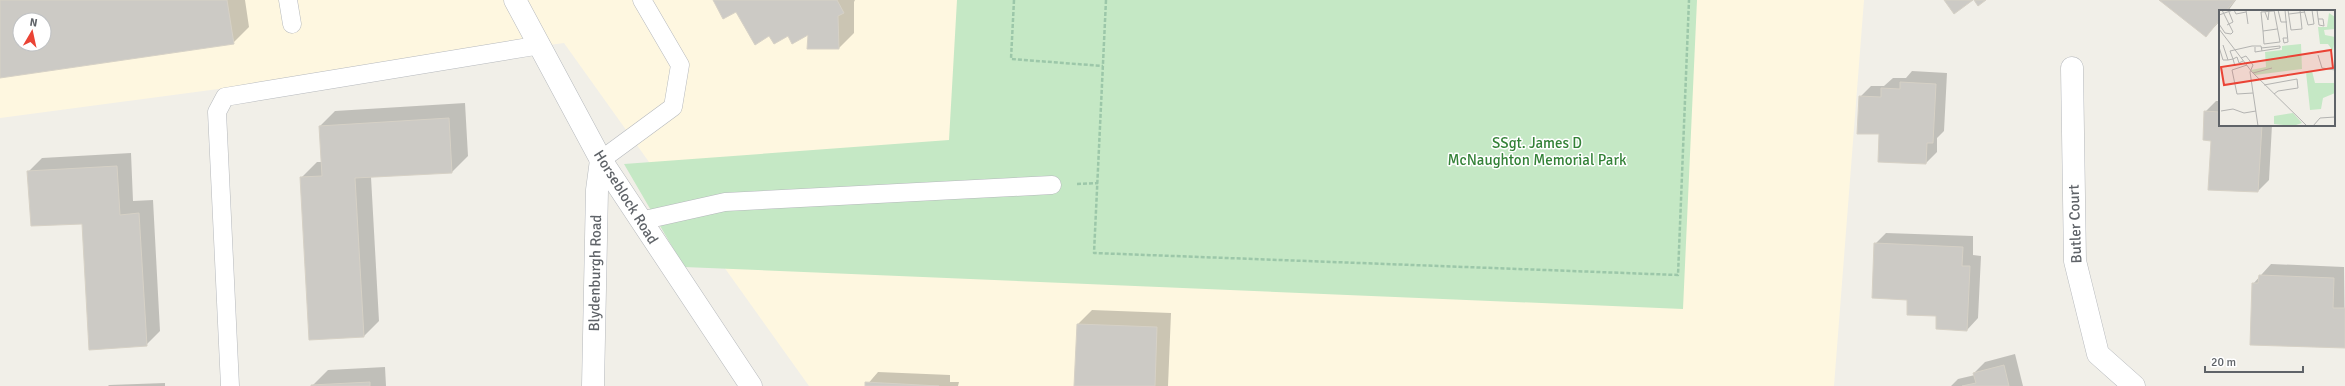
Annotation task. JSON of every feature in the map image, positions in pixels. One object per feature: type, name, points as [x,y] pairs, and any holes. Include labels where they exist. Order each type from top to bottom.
[{"type":"street","name":"Horseblock Road","points":[[516,0],[541,44],[601,160],[640,221],[751,386]]},
{"type":"street","name":"Butler Court","points":[[2072,68],[2075,261],[2098,354],[2134,386]]},
{"type":"street","name":"Blydenburgh Road","points":[[593,386],[597,190],[601,160]]},
{"type":"lane","points":[[288,0],[292,24]]},
{"type":"lane","points":[[601,160],[673,107],[680,65],[642,0]]},
{"type":"lane","points":[[230,386],[217,112],[225,96],[541,44]]},
{"type":"lane","points":[[640,221],[669,213],[725,202],[1052,185]]},
{"type":"path","points":[[1014,0],[1011,59],[1103,66]]},
{"type":"path","points":[[1106,0],[1094,253],[1678,275],[1689,0]]},
{"type":"shaded area","points":[[0,0],[1864,0],[1834,386],[809,386],[564,43],[0,118]]},
{"type":"green space","name":"SSgt. James D McNaughton Memorial Park","points":[[957,0],[1697,0],[1683,309],[684,267],[624,164],[949,140]]},
{"type":"building","points":[[0,0],[227,0],[234,44],[0,78]]},
{"type":"building","points":[[713,0],[837,0],[844,13],[838,16],[839,49],[807,49],[808,35],[792,44],[788,36],[774,44],[769,36],[755,45],[736,12],[723,19]]},
{"type":"building","points":[[1944,0],[1973,0],[1954,14]]},
{"type":"building","points":[[1974,0],[1986,0],[1978,6]]},
{"type":"building","points":[[2159,0],[2235,0],[2227,10],[2219,10],[2219,20],[2206,37]]},
{"type":"building","points":[[1900,82],[1936,84],[1933,143],[1927,143],[1926,164],[1878,162],[1879,134],[1857,134],[1859,96],[1881,97],[1881,88],[1900,89]]},
{"type":"building","points":[[2204,111],[2219,112],[2219,126],[2262,126],[2258,192],[2208,190],[2211,141],[2203,140]]},
{"type":"building","points":[[449,118],[452,173],[355,178],[364,337],[309,340],[300,177],[322,176],[319,126]]},
{"type":"building","points":[[117,166],[120,215],[139,213],[147,346],[89,350],[82,224],[31,226],[27,171]]},
{"type":"building","points":[[1874,243],[1963,247],[1962,266],[1970,266],[1967,331],[1936,329],[1936,316],[1907,315],[1907,300],[1872,298]]},
{"type":"building","points":[[2259,275],[2334,278],[2333,308],[2345,308],[2345,348],[2250,345],[2252,283],[2258,283]]},
{"type":"building","points":[[1077,324],[1157,327],[1155,386],[1074,386]]},
{"type":"building","points":[[2004,365],[2009,386],[1962,386],[1976,383],[1973,373]]},
{"type":"building","points":[[370,382],[370,386],[311,386],[311,385]]},
{"type":"building","points":[[865,382],[939,386],[865,386]]}]
